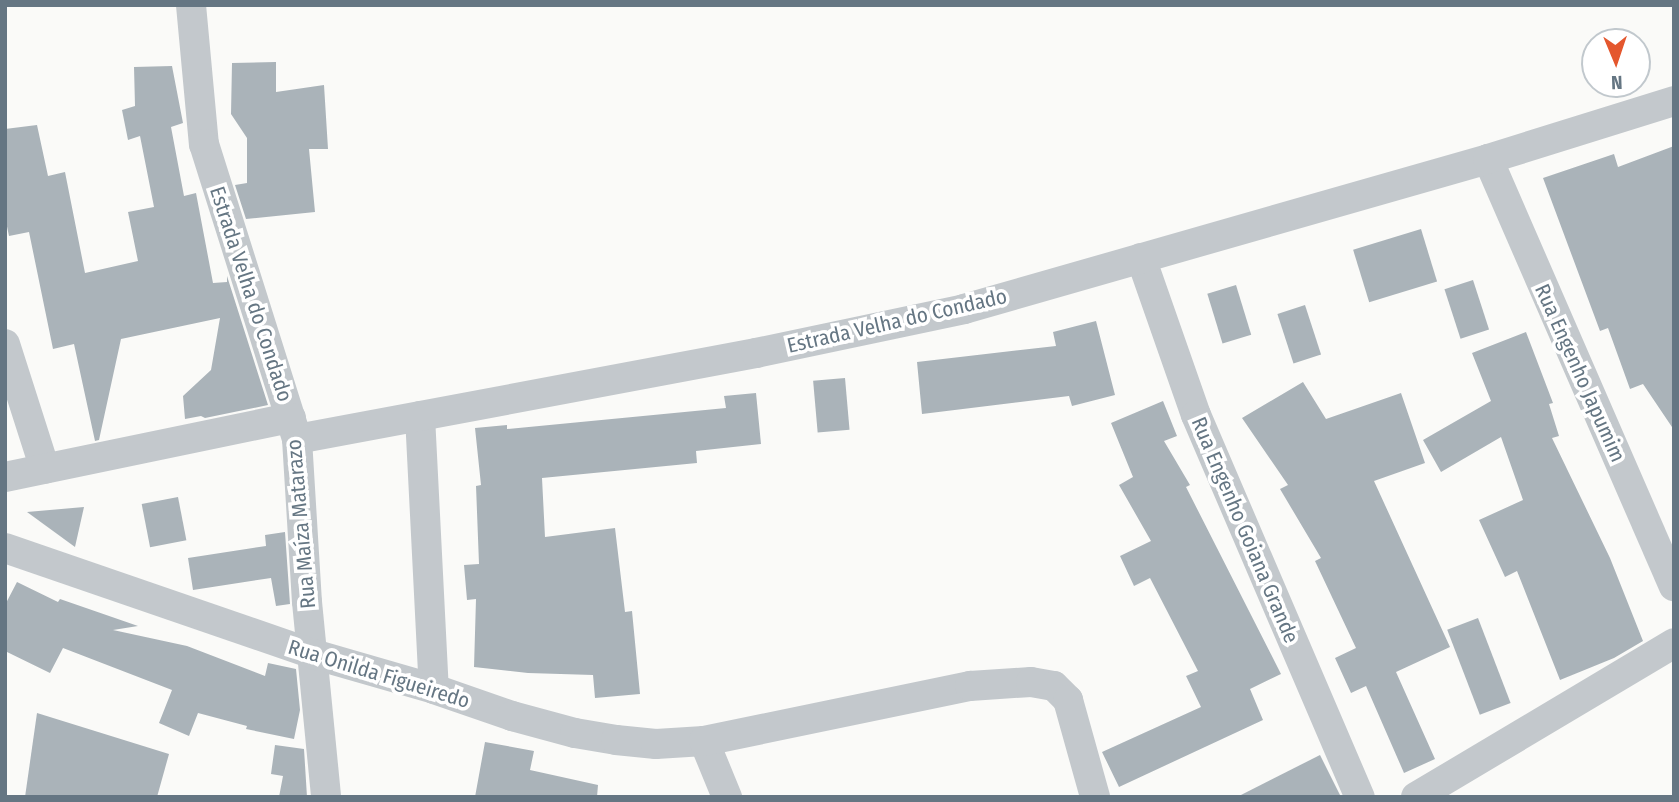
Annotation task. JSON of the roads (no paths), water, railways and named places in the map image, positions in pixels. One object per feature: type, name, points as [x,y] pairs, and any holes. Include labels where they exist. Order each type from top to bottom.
[{"type":"street","name":"Estrada Velha do Condado","points":[[191,5],[204,144],[294,428]]},
{"type":"street","name":"Estrada Velha do Condado","points":[[5,477],[294,428],[419,416],[861,332],[964,309],[1488,159],[1674,101]]},
{"type":"street","name":"Rua Engenho Japumim","points":[[1488,159],[1674,586]]},
{"type":"street","name":"Rua Engenho Goiana Grande","points":[[1141,258],[1196,415],[1360,797]]},
{"type":"street","points":[[5,344],[45,469]]},
{"type":"street","points":[[419,416],[434,689]]},
{"type":"street","name":"Rua Maíza Matarazo","points":[[294,428],[326,797]]},
{"type":"street","name":"Rua Onilda Figueiredo","points":[[5,548],[313,654],[434,689],[512,716],[575,733],[656,744],[704,741],[970,686],[1031,682],[1054,686],[1068,700],[1077,723],[1095,797]]},
{"type":"street","points":[[1416,797],[1674,643]]},
{"type":"street","points":[[704,741],[727,797]]}]
